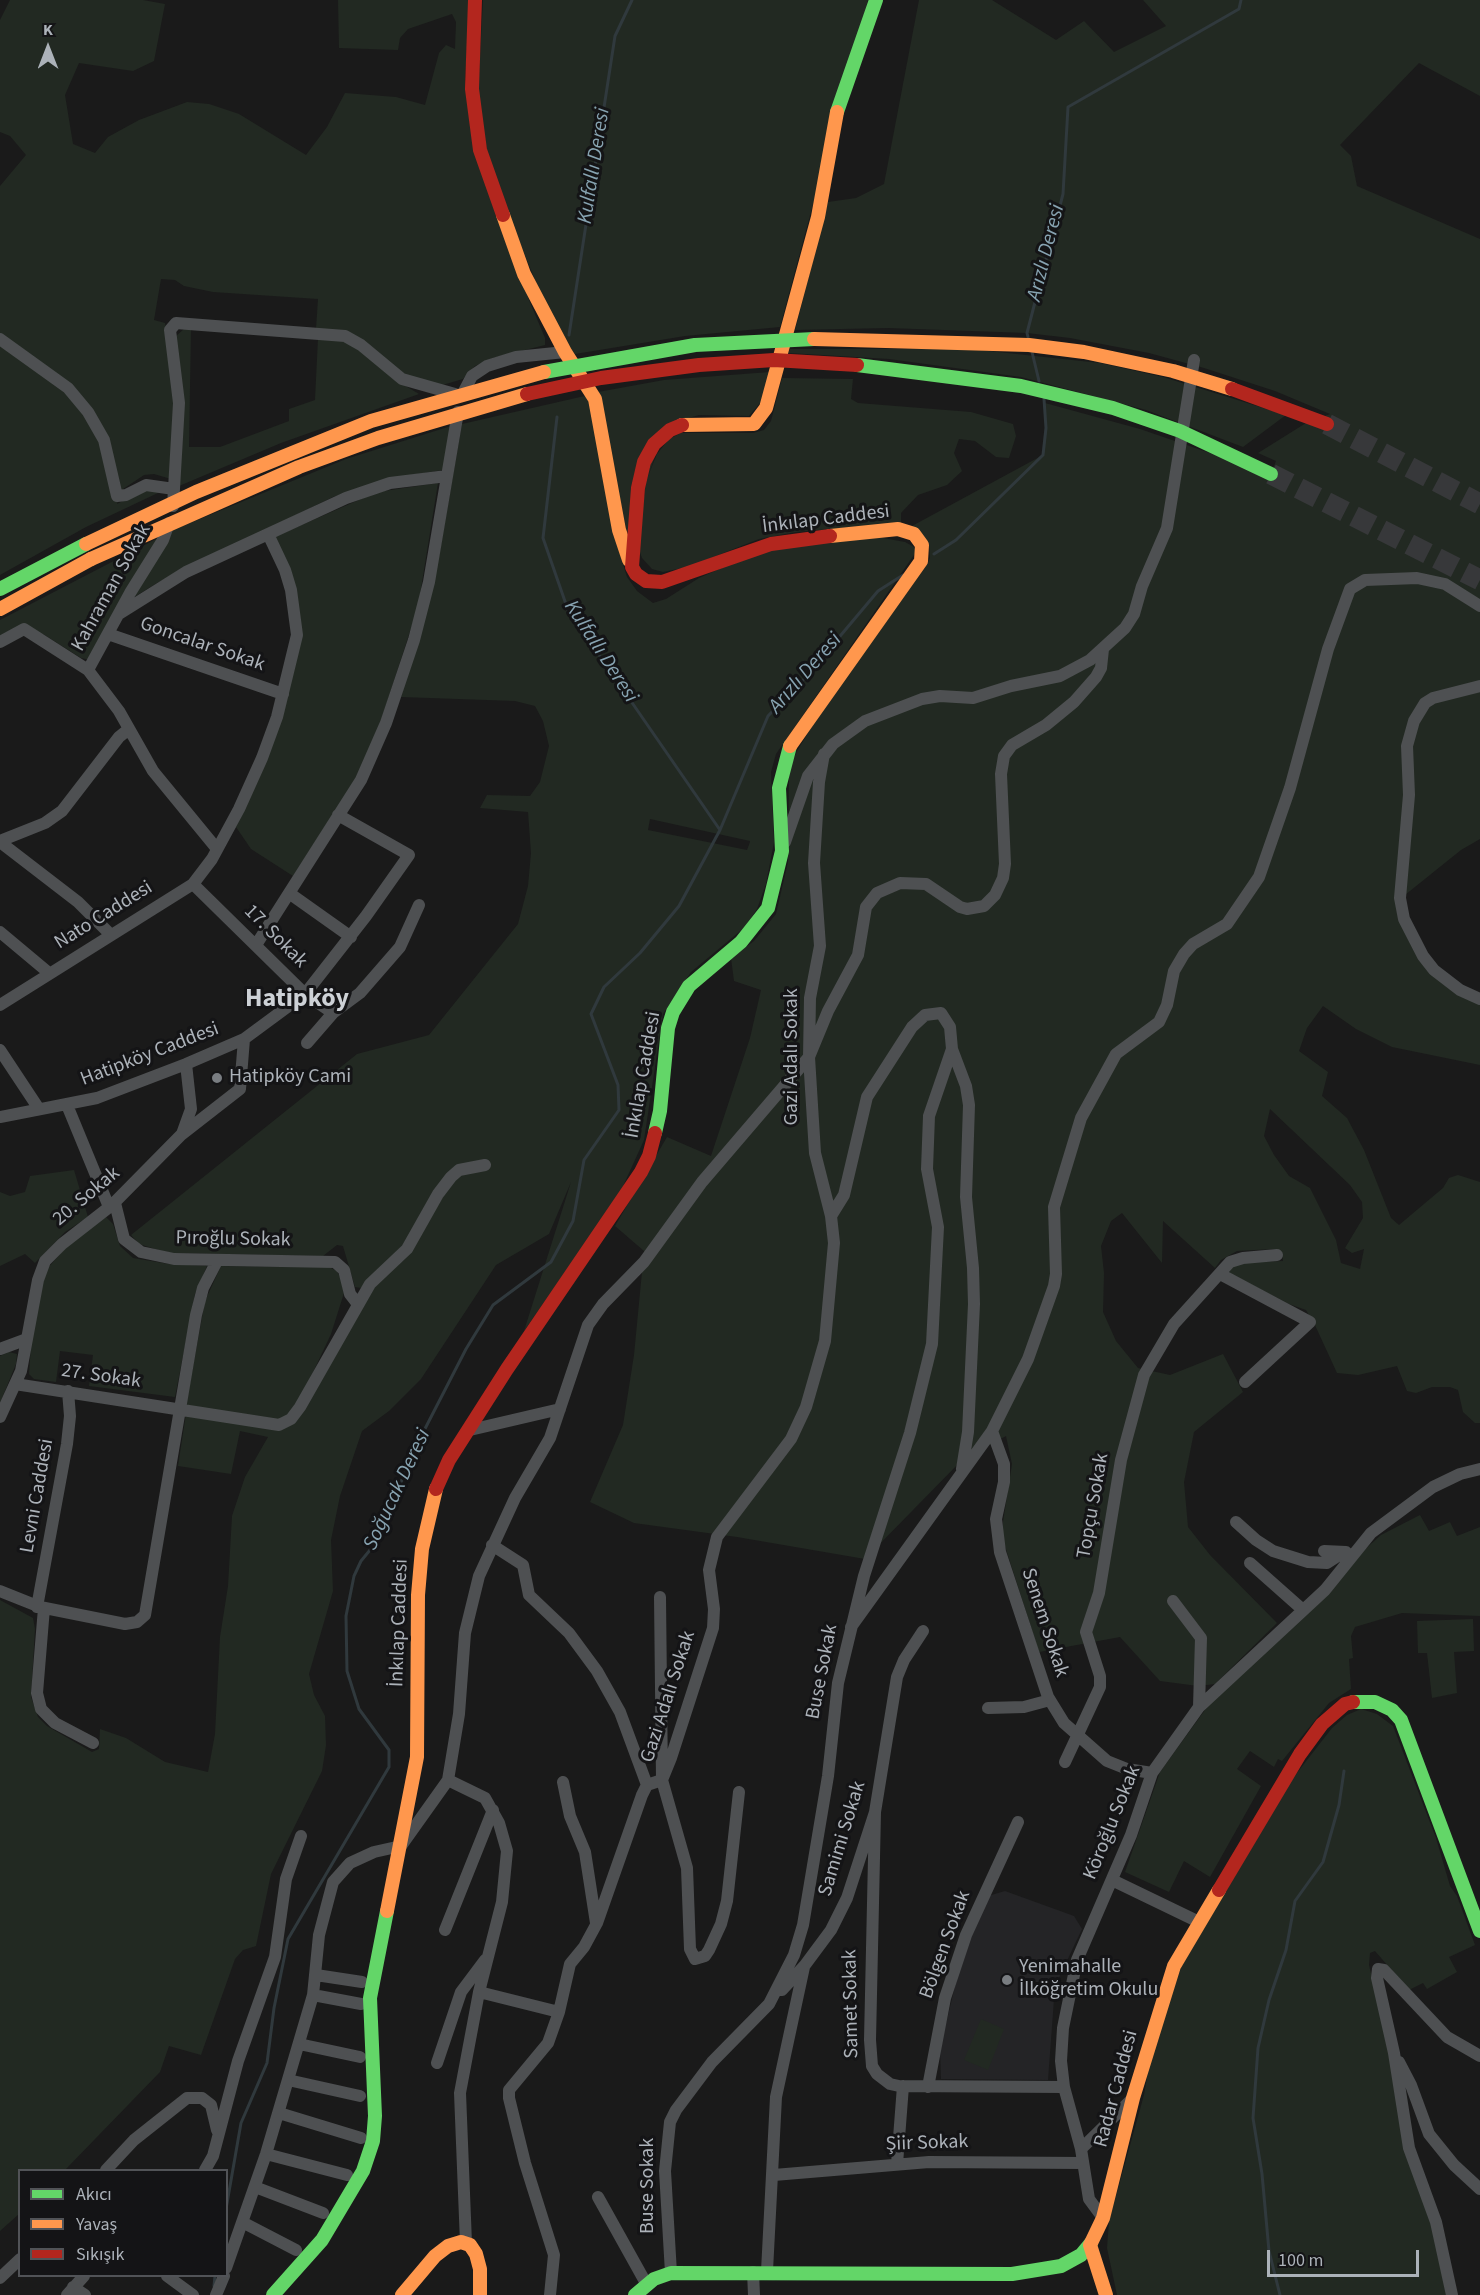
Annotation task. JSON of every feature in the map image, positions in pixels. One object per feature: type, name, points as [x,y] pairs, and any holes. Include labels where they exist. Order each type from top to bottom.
[{"type":"main road","points":[[475,0],[472,89],[480,150],[524,274],[565,352],[594,399],[619,530],[632,567]]},
{"type":"main road","points":[[632,567],[638,488],[644,462],[654,444],[670,430],[682,425],[754,424],[766,408],[818,217],[840,98],[876,0]]},
{"type":"main road","points":[[0,589],[86,544],[206,488],[371,422],[538,374],[647,352],[695,345],[777,339],[834,339],[1029,345],[1084,352],[1173,371],[1327,424]]},
{"type":"main road","points":[[0,609],[92,559],[299,467],[378,438],[542,390],[601,378],[699,365],[774,360],[853,364],[1021,386],[1113,408],[1151,420],[1180,431],[1271,474]]},
{"type":"main road","name":"İnkılap Caddesi","points":[[273,2295],[322,2240],[354,2190],[370,2152],[375,2116],[370,1998],[418,1749],[417,1637],[422,1549],[441,1475],[507,1369],[617,1211],[641,1172],[649,1156],[660,1111],[668,1028],[673,1012],[688,986],[700,973],[741,942],[761,920],[768,908],[782,851],[779,788],[787,750],[916,570],[923,554],[920,539],[898,529],[802,538],[750,549],[679,578],[662,582],[646,581],[636,574],[632,567]]},
{"type":"main road","name":"Radar Caddesi","points":[[634,2295],[646,2285],[671,2273],[767,2271],[1021,2273],[1061,2266],[1081,2255],[1090,2245],[1103,2218],[1133,2098],[1174,1966],[1272,1799],[1322,1724],[1345,1704],[1364,1701],[1384,1705],[1401,1720],[1480,1931]]},
{"type":"main road","points":[[402,2295],[441,2251],[454,2243],[466,2243],[473,2249],[479,2262],[480,2295]]},
{"type":"main road","points":[[1090,2245],[1106,2295]]},
{"type":"street","name":"Kahraman Sokak","points":[[218,849],[153,771],[129,729],[88,670],[163,540],[171,516],[179,403],[170,330],[176,323],[345,336],[361,345],[402,379],[462,396]]},
{"type":"street","points":[[0,339],[68,388],[88,412],[106,447],[115,494],[126,495],[146,485],[174,489]]},
{"type":"street","points":[[256,945],[361,780],[375,750],[414,640],[429,582],[462,396],[478,369],[516,357],[565,352]]},
{"type":"street","points":[[782,851],[804,782],[824,754],[865,721],[905,704],[933,696],[966,699],[1011,686],[1060,676],[1077,668],[1103,649],[1125,628],[1134,614],[1167,528],[1187,417],[1194,360]]},
{"type":"street","points":[[118,615],[186,572],[371,488],[399,481],[447,476]]},
{"type":"street","name":"Nato Caddesi","points":[[0,1005],[193,884],[218,849],[262,758],[283,694],[297,625],[285,570],[268,534]]},
{"type":"street","points":[[851,1627],[992,1431],[1028,1359],[1049,1304],[1056,1274],[1054,1207],[1081,1118],[1116,1054],[1159,1022],[1167,1005],[1174,971],[1184,954],[1193,944],[1227,924],[1259,878],[1287,798],[1328,649],[1350,589],[1365,580],[1417,578],[1445,584],[1480,606]]},
{"type":"street","points":[[0,642],[24,629],[88,670]]},
{"type":"street","name":"Goncalar Sokak","points":[[108,634],[283,694]]},
{"type":"street","points":[[228,2263],[244,2223],[266,2154],[313,1995],[323,1914],[337,1874],[350,1863],[363,1857],[401,1846],[448,1780],[459,1714],[465,1634],[479,1576],[515,1498],[544,1451],[588,1325],[603,1305],[644,1262],[702,1182],[809,1057],[828,1011],[858,955],[866,907],[877,892],[900,883],[926,884],[960,907],[976,909],[984,906],[995,895],[1003,878],[1005,864],[1001,774],[1004,756],[1012,745],[1055,718],[1081,694],[1101,668],[1103,649]]},
{"type":"street","points":[[1480,686],[1433,698],[1425,703],[1414,721],[1407,746],[1408,795],[1400,891],[1404,919],[1423,956],[1446,981],[1480,999]]},
{"type":"street","points":[[110,934],[78,902],[0,842],[45,823],[62,811],[119,737],[129,729]]},
{"type":"street","name":"Gazi Adalı Sokak","points":[[550,2295],[554,2255],[508,2094],[517,2078],[548,2043],[560,2012],[570,1964],[584,1947],[596,1925],[647,1785],[662,1780],[712,1628],[714,1610],[710,1570],[714,1544],[721,1531],[791,1439],[806,1407],[823,1351],[834,1254],[831,1216],[815,1153],[809,1057],[811,992],[820,946],[814,863],[818,794],[824,754]]},
{"type":"street","name":"Hatipköy Caddesi","points":[[0,1117],[97,1098],[186,1064],[244,1039],[305,994],[351,937],[409,855],[338,815]]},
{"type":"street","name":"17. Sokak","points":[[193,884],[305,994],[333,1013]]},
{"type":"street","points":[[289,893],[351,937]]},
{"type":"street","points":[[306,1043],[333,1013],[360,993],[400,947],[419,905]]},
{"type":"street","points":[[0,932],[49,973]]},
{"type":"street","points":[[831,1216],[844,1196],[867,1097],[912,1027],[925,1015],[941,1013],[950,1027],[952,1049],[966,1086],[969,1105],[966,1197],[974,1284],[968,1432],[961,1472]]},
{"type":"street","name":"20. Sokak","points":[[0,1418],[21,1371],[38,1280],[45,1261],[62,1244],[112,1205],[181,1135],[240,1089],[244,1039]]},
{"type":"street","name":"Buse Sokak","points":[[671,2273],[664,2179],[667,2133],[670,2122],[676,2110],[712,2062],[769,2004],[794,1955],[803,1925],[828,1776],[836,1700],[851,1627],[878,1529],[913,1423],[930,1351],[938,1227],[927,1169],[929,1116],[952,1049]]},
{"type":"street","points":[[0,1050],[39,1109]]},
{"type":"street","points":[[181,1135],[191,1109],[186,1064]]},
{"type":"street","name":"Pıroğlu Sokak","points":[[67,1105],[112,1205],[122,1233],[135,1249],[174,1259],[335,1262],[344,1270],[350,1294],[357,1303]]},
{"type":"street","name":"27. Sokak","points":[[15,1384],[181,1408],[270,1425],[291,1419],[357,1303],[370,1284],[407,1249],[438,1194],[459,1170],[485,1165]]},
{"type":"street","name":"Topçu Sokak","points":[[1065,1762],[1100,1687],[1100,1676],[1086,1632],[1099,1593],[1121,1460],[1143,1375],[1174,1324],[1230,1262],[1237,1259],[1277,1255]]},
{"type":"street","points":[[0,1591],[41,1607],[125,1624],[137,1622],[147,1611],[199,1302],[218,1261]]},
{"type":"street","points":[[1220,1274],[1310,1322],[1245,1382]]},
{"type":"street","points":[[0,1349],[27,1339]]},
{"type":"street","name":"Levni Caddesi","points":[[68,1392],[70,1416],[68,1444],[41,1607],[37,1694],[41,1710],[55,1723],[93,1743]]},
{"type":"street","points":[[470,1430],[560,1409]]},
{"type":"street","name":"Senem Sokak","points":[[992,1431],[1004,1464],[1003,1490],[996,1519],[1000,1552],[1050,1700],[1059,1716],[1077,1736],[1116,1766],[1152,1773]]},
{"type":"street","name":"Köroğlu Sokak","points":[[1103,2218],[1089,2199],[1081,2150],[1064,2087],[1061,2045],[1072,1978],[1131,1834],[1152,1773],[1199,1707],[1247,1665],[1337,1578],[1349,1552],[1433,1487],[1460,1474],[1480,1469]]},
{"type":"street","points":[[1236,1522],[1250,1536],[1273,1551],[1308,1562],[1327,1563],[1349,1552]]},
{"type":"street","points":[[492,1545],[523,1565],[529,1595],[569,1633],[597,1671],[620,1712],[647,1785]]},
{"type":"street","points":[[1324,1551],[1349,1552]]},
{"type":"street","points":[[1250,1563],[1303,1610]]},
{"type":"street","points":[[660,1597],[662,1780],[685,1855],[691,1953],[698,1959],[705,1956],[717,1938],[723,1916],[739,1792]]},
{"type":"street","points":[[1173,1601],[1201,1638],[1199,1707]]},
{"type":"street","name":"Samimi Sokak","points":[[769,2004],[805,1965],[840,1914],[875,1812],[897,1677],[904,1660],[923,1631]]},
{"type":"street","points":[[988,1708],[1024,1707],[1050,1700]]},
{"type":"street","points":[[448,1780],[478,1793],[493,1810],[505,1839],[508,1862],[479,1992],[459,2103],[466,2243]]},
{"type":"street","points":[[563,1782],[570,1816],[585,1852],[596,1925]]},
{"type":"street","points":[[445,1930],[493,1810]]},
{"type":"street","name":"Samet Sokak","points":[[875,1812],[871,1935],[870,2059],[872,2066],[883,2080],[903,2086],[1064,2087]]},
{"type":"street","name":"Bölgen Sokak","points":[[928,2087],[945,1998],[966,1935],[1018,1822]]},
{"type":"street","points":[[206,2169],[213,2156],[238,2061],[275,1957],[286,1880],[301,1836]]},
{"type":"street","points":[[1112,1880],[1199,1922]]},
{"type":"street","points":[[437,2063],[461,1992],[488,1957]]},
{"type":"street","points":[[767,2271],[774,2175],[773,2130],[776,2097],[805,1965]]},
{"type":"street","points":[[1452,2295],[1436,2223],[1409,2148],[1394,2053],[1377,1971],[1381,1968],[1448,2037],[1480,2056]]},
{"type":"street","points":[[316,1975],[362,1982]]},
{"type":"street","points":[[479,1992],[560,2012]]},
{"type":"street","points":[[313,1995],[361,2004]]},
{"type":"street","points":[[299,2044],[360,2057]]},
{"type":"street","points":[[1394,2053],[1411,2085],[1429,2134],[1454,2165],[1480,2189]]},
{"type":"street","points":[[288,2080],[360,2096]]},
{"type":"street","points":[[897,2164],[903,2086]]},
{"type":"street","points":[[106,2169],[134,2140],[179,2102],[188,2098],[202,2098],[211,2105],[217,2134]]},
{"type":"street","points":[[1081,2150],[1133,2098]]},
{"type":"street","points":[[279,2113],[361,2138]]},
{"type":"street","points":[[266,2154],[347,2175]]},
{"type":"street","name":"Şiir Sokak","points":[[774,2175],[897,2164],[967,2161],[1083,2163]]},
{"type":"street","points":[[255,2187],[323,2213]]},
{"type":"street","points":[[598,2197],[646,2285]]},
{"type":"street","points":[[244,2223],[296,2250]]},
{"type":"street","points":[[0,2278],[18,2261]]},
{"type":"street","points":[[753,2272],[754,2295]]},
{"type":"street","points":[[83,2277],[70,2291],[85,2295]]},
{"type":"street","points":[[168,2277],[193,2295]]},
{"type":"street","points":[[216,2295],[224,2277]]},
{"type":"shaded area","points":[[10,0],[143,0],[165,4],[154,61],[133,71],[79,63],[65,95],[73,144],[95,153],[108,137],[139,120],[187,102],[209,104],[239,114],[306,155],[327,127],[345,93],[396,97],[425,105],[439,53],[446,45],[455,49],[456,22],[452,14],[408,29],[400,38],[398,50],[339,48],[338,0],[470,0],[465,80],[529,300],[545,338],[545,345],[493,358],[475,366],[463,379],[439,386],[400,373],[354,335],[316,329],[318,299],[213,292],[184,286],[175,280],[161,279],[154,320],[165,323],[173,376],[176,408],[171,479],[154,474],[144,475],[123,489],[117,504],[146,489],[160,492],[86,527],[0,575],[0,186],[26,155],[10,136],[0,132],[0,20]]},
{"type":"shaded area","points":[[483,0],[868,0],[780,327],[685,336],[575,354],[557,333],[490,171],[478,94]]},
{"type":"shaded area","points":[[919,0],[992,0],[1056,40],[1084,21],[1114,52],[1166,26],[1143,0],[1480,0],[1480,96],[1419,63],[1340,145],[1351,156],[1357,186],[1480,239],[1480,839],[1461,850],[1400,899],[1423,956],[1480,999],[1480,1065],[1392,1047],[1356,1029],[1323,1006],[1307,1028],[1299,1051],[1328,1072],[1322,1096],[1347,1118],[1364,1150],[1391,1218],[1399,1225],[1443,1188],[1449,1178],[1458,1175],[1480,1182],[1480,1423],[1475,1423],[1463,1412],[1458,1390],[1450,1387],[1432,1387],[1416,1393],[1407,1391],[1397,1366],[1358,1375],[1337,1373],[1306,1310],[1289,1304],[1229,1273],[1231,1266],[1251,1262],[1283,1261],[1282,1253],[1274,1249],[1237,1251],[1221,1260],[1215,1268],[1163,1221],[1162,1263],[1122,1213],[1111,1221],[1101,1246],[1104,1273],[1103,1312],[1116,1341],[1138,1368],[1170,1375],[1223,1354],[1243,1392],[1194,1432],[1184,1482],[1188,1527],[1210,1555],[1277,1623],[1215,1684],[1198,1686],[1160,1681],[1120,1637],[1039,1652],[1003,1540],[1003,1522],[1012,1464],[1006,1436],[961,1461],[865,1559],[737,1537],[634,1523],[590,1502],[623,1425],[634,1355],[644,1251],[615,1226],[667,1137],[711,1156],[750,1038],[761,990],[734,981],[731,958],[754,941],[776,914],[788,862],[789,770],[797,751],[819,715],[926,566],[930,558],[929,544],[912,526],[1043,455],[1046,428],[1045,403],[1140,429],[1271,474],[1276,461],[1258,453],[1306,423],[1330,414],[1275,391],[1204,368],[1149,353],[1070,338],[1027,333],[888,328],[795,330],[828,202],[856,198],[884,184]],"holes":[[[1270,1109],[1350,1185],[1362,1202],[1363,1218],[1345,1248],[1352,1253],[1364,1249],[1360,1269],[1341,1263],[1336,1240],[1310,1188],[1289,1176],[1274,1155],[1264,1136]]]},
{"type":"shaded area","points":[[185,328],[191,328],[189,447],[220,447],[289,421],[289,409],[315,400],[318,338],[342,340],[354,346],[399,382],[419,394],[281,443],[179,486],[175,337]]},
{"type":"shaded area","points":[[790,349],[970,349],[1100,363],[1163,377],[1286,415],[1243,447],[1146,410],[1021,377],[889,359],[788,353]]},
{"type":"shaded area","points":[[770,372],[761,402],[749,416],[699,415],[667,424],[627,533],[598,392],[664,380]]},
{"type":"shaded area","points":[[782,378],[853,379],[851,399],[858,403],[971,412],[1013,424],[1016,436],[1009,458],[996,457],[975,441],[959,439],[954,453],[962,471],[947,485],[918,495],[901,513],[901,523],[796,532],[759,539],[688,567],[663,572],[652,569],[642,558],[638,547],[646,481],[657,454],[669,439],[681,433],[753,433],[764,430],[771,421]]},
{"type":"shaded area","points":[[589,395],[612,528],[627,577],[637,591],[653,603],[666,599],[699,578],[760,551],[872,536],[905,542],[914,547],[916,552],[776,754],[771,772],[774,842],[766,884],[757,909],[745,927],[691,972],[663,1014],[644,1140],[619,1195],[524,1331],[571,1182],[549,1234],[496,1265],[421,1379],[389,1411],[362,1431],[340,1496],[331,1540],[333,1591],[309,1674],[314,1695],[325,1716],[326,1745],[322,1771],[271,1874],[256,1946],[243,1950],[235,1959],[201,2055],[169,2046],[160,2072],[66,2169],[18,2169],[18,2215],[0,2231],[0,1600],[33,1618],[35,1629],[31,1697],[38,1717],[47,1726],[92,1752],[99,1749],[100,1729],[126,1738],[165,1762],[208,1772],[215,1734],[220,1637],[228,1586],[232,1516],[245,1477],[268,1437],[240,1431],[231,1474],[178,1466],[186,1414],[280,1429],[368,1294],[384,1275],[405,1259],[463,1164],[410,1238],[361,1288],[355,1287],[343,1246],[337,1245],[323,1256],[168,1253],[139,1244],[131,1235],[357,1054],[429,1035],[518,924],[528,886],[531,853],[528,812],[480,808],[487,795],[530,796],[540,782],[549,746],[543,721],[535,706],[515,701],[401,697],[439,556],[462,424]],"holes":[[[650,819],[750,841],[747,850],[648,830]]]},
{"type":"shaded area","points":[[451,426],[443,470],[386,479],[333,497],[157,583],[131,599],[173,530],[346,459]]},
{"type":"shaded area","points":[[438,483],[418,607],[377,733],[355,780],[293,876],[251,849],[236,827],[249,797],[299,650],[274,537],[377,492]]},
{"type":"shaded area","points":[[160,537],[90,660],[81,658],[43,634],[0,636],[0,620]]},
{"type":"shaded area","points":[[74,1170],[88,1217],[65,1232],[35,1263],[25,1254],[0,1266],[0,1192],[10,1196],[25,1192],[30,1176]]},
{"type":"shaded area","points":[[106,1217],[113,1224],[120,1246],[133,1258],[169,1264],[207,1266],[195,1294],[175,1397],[89,1386],[93,1355],[60,1351],[56,1382],[34,1379],[29,1374],[31,1344],[45,1271],[71,1242]]},
{"type":"shaded area","points":[[221,1266],[329,1267],[337,1271],[341,1279],[344,1293],[331,1334],[301,1398],[292,1412],[283,1418],[272,1421],[186,1405],[205,1301]]},
{"type":"shaded area","points":[[9,1352],[17,1354],[16,1364],[0,1403],[0,1356]]},
{"type":"shaded area","points":[[1420,1515],[1429,1531],[1450,1522],[1457,1536],[1480,1527],[1480,1616],[1402,1613],[1355,1627],[1351,1636],[1353,1658],[1349,1659],[1351,1689],[1329,1703],[1282,1761],[1278,1759],[1274,1767],[1250,1751],[1237,1769],[1261,1786],[1210,1877],[1184,1861],[1169,1892],[1125,1872],[1160,1772],[1210,1703],[1329,1593],[1363,1551],[1381,1535]]},
{"type":"shaded area","points":[[1473,1619],[1474,1651],[1454,1652],[1457,1693],[1432,1698],[1427,1653],[1418,1653],[1417,1621]]},
{"type":"shaded area","points":[[1361,1709],[1377,1714],[1393,1726],[1436,1838],[1450,1886],[1457,1896],[1475,1945],[1449,1957],[1457,1972],[1427,1989],[1423,1983],[1409,1990],[1375,1951],[1370,1953],[1369,1965],[1449,2295],[1117,2295],[1107,2248],[1109,2221],[1144,2095],[1151,2054],[1182,1965],[1293,1778],[1332,1728],[1347,1715]]},
{"type":"shaded area","name":"Yenimahalle İlköğretim Okulu","points":[[1005,1891],[1074,1916],[1082,1929],[1055,1986],[1048,2080],[941,2079],[940,2048],[959,1970],[971,1934],[988,1896]]},
{"type":"shaded area","points":[[981,2019],[1004,2029],[988,2070],[964,2060]]},
{"type":"waterway","name":"Kulfallı Deresi","points":[[569,335],[615,36],[632,0]]},
{"type":"waterway","name":"Arızlı Deresi","points":[[1028,337],[1027,333],[1063,194],[1068,107],[1239,9],[1241,0]]},
{"type":"waterway","name":"Arızlı Deresi","points":[[1032,352],[1039,381]]},
{"type":"waterway","name":"Arızlı Deresi","points":[[934,554],[956,540],[1043,455],[1046,428],[1044,399]]},
{"type":"waterway","name":"Kulfallı Deresi","points":[[557,417],[543,538],[568,610],[720,830]]},
{"type":"waterway","name":"Soğucak Deresi","points":[[228,2198],[241,2123],[267,2063],[274,2008],[288,1939],[389,1767],[389,1750],[359,1709],[347,1671],[346,1616],[354,1576],[361,1561],[379,1539],[412,1454],[466,1349],[493,1305],[551,1262],[573,1221],[584,1160],[619,1110],[618,1085],[591,1014],[604,987],[640,953],[679,906],[720,830],[768,716],[804,679],[878,591],[903,575]]},
{"type":"waterway","points":[[1280,2295],[1269,2251],[1262,2174],[1253,2118],[1258,2048],[1269,2000],[1286,1950],[1295,1901],[1323,1862],[1339,1805],[1344,1771]]},
{"type":"waterway","name":"Soğucak Deresi","points":[[214,2286],[215,2277]]},
{"type":"tunnel","points":[[1327,424],[1480,504]]},
{"type":"tunnel","points":[[1271,474],[1480,580]]},
{"type":"traffic: fast","points":[[837,112],[876,0]]},
{"type":"traffic: fast","points":[[544,372],[695,345],[814,339]]},
{"type":"traffic: fast","points":[[857,365],[1021,386],[1113,408],[1180,431],[1271,474]]},
{"type":"traffic: fast","points":[[0,589],[86,544]]},
{"type":"traffic: fast","points":[[655,1133],[660,1111],[668,1028],[673,1012],[689,986],[741,942],[768,908],[782,851],[779,788],[790,746]]},
{"type":"traffic: fast","points":[[1353,1702],[1375,1702],[1392,1710],[1401,1720],[1480,1931]]},
{"type":"traffic: fast","points":[[273,2295],[322,2240],[363,2171],[373,2141],[375,2116],[370,1998],[387,1911]]},
{"type":"traffic: fast","points":[[635,2295],[654,2279],[671,2273],[1012,2274],[1061,2266],[1081,2255],[1091,2243]]},
{"type":"traffic: slow","points":[[682,425],[754,424],[766,408],[818,217],[837,112]]},
{"type":"traffic: slow","points":[[503,215],[524,274],[565,352],[595,399],[619,530],[629,560]]},
{"type":"traffic: slow","points":[[814,339],[1029,345],[1084,352],[1173,371],[1232,389]]},
{"type":"traffic: slow","points":[[86,544],[196,492],[371,421],[544,372]]},
{"type":"traffic: slow","points":[[91,559],[299,467],[378,438],[527,394]]},
{"type":"traffic: slow","points":[[790,746],[921,561],[922,545],[914,534],[898,529],[830,536]]},
{"type":"traffic: slow","points":[[0,609],[91,559]]},
{"type":"traffic: slow","points":[[387,1911],[417,1757],[418,1595],[422,1549],[436,1489]]},
{"type":"traffic: slow","points":[[1091,2243],[1103,2218],[1133,2098],[1174,1966],[1219,1890]]},
{"type":"traffic: slow","points":[[402,2295],[435,2256],[448,2246],[461,2242],[470,2245],[476,2254],[480,2269],[480,2295]]},
{"type":"traffic: slow","points":[[1090,2245],[1106,2295]]},
{"type":"traffic: jam","points":[[475,0],[472,89],[480,150],[503,215]]},
{"type":"traffic: jam","points":[[527,394],[601,378],[699,365],[774,360],[857,365]]},
{"type":"traffic: jam","points":[[1232,389],[1327,424]]},
{"type":"traffic: jam","points":[[682,425],[670,430],[654,444],[644,462],[638,488],[632,567],[636,574],[646,581],[662,582],[771,544],[830,536]]},
{"type":"traffic: jam","points":[[436,1489],[449,1460],[507,1369],[641,1172],[649,1156],[655,1133]]},
{"type":"traffic: jam","points":[[1219,1890],[1300,1754],[1322,1724],[1345,1704],[1353,1702]]},
{"type":"place","name":"Hatipköy Cami","points":[[217,1078]]},
{"type":"place","name":"Yenimahalle İlköğretim Okulu","points":[[1007,1980]]},
{"type":"district","name":"Hatipköy","points":[[297,1000]]}]
